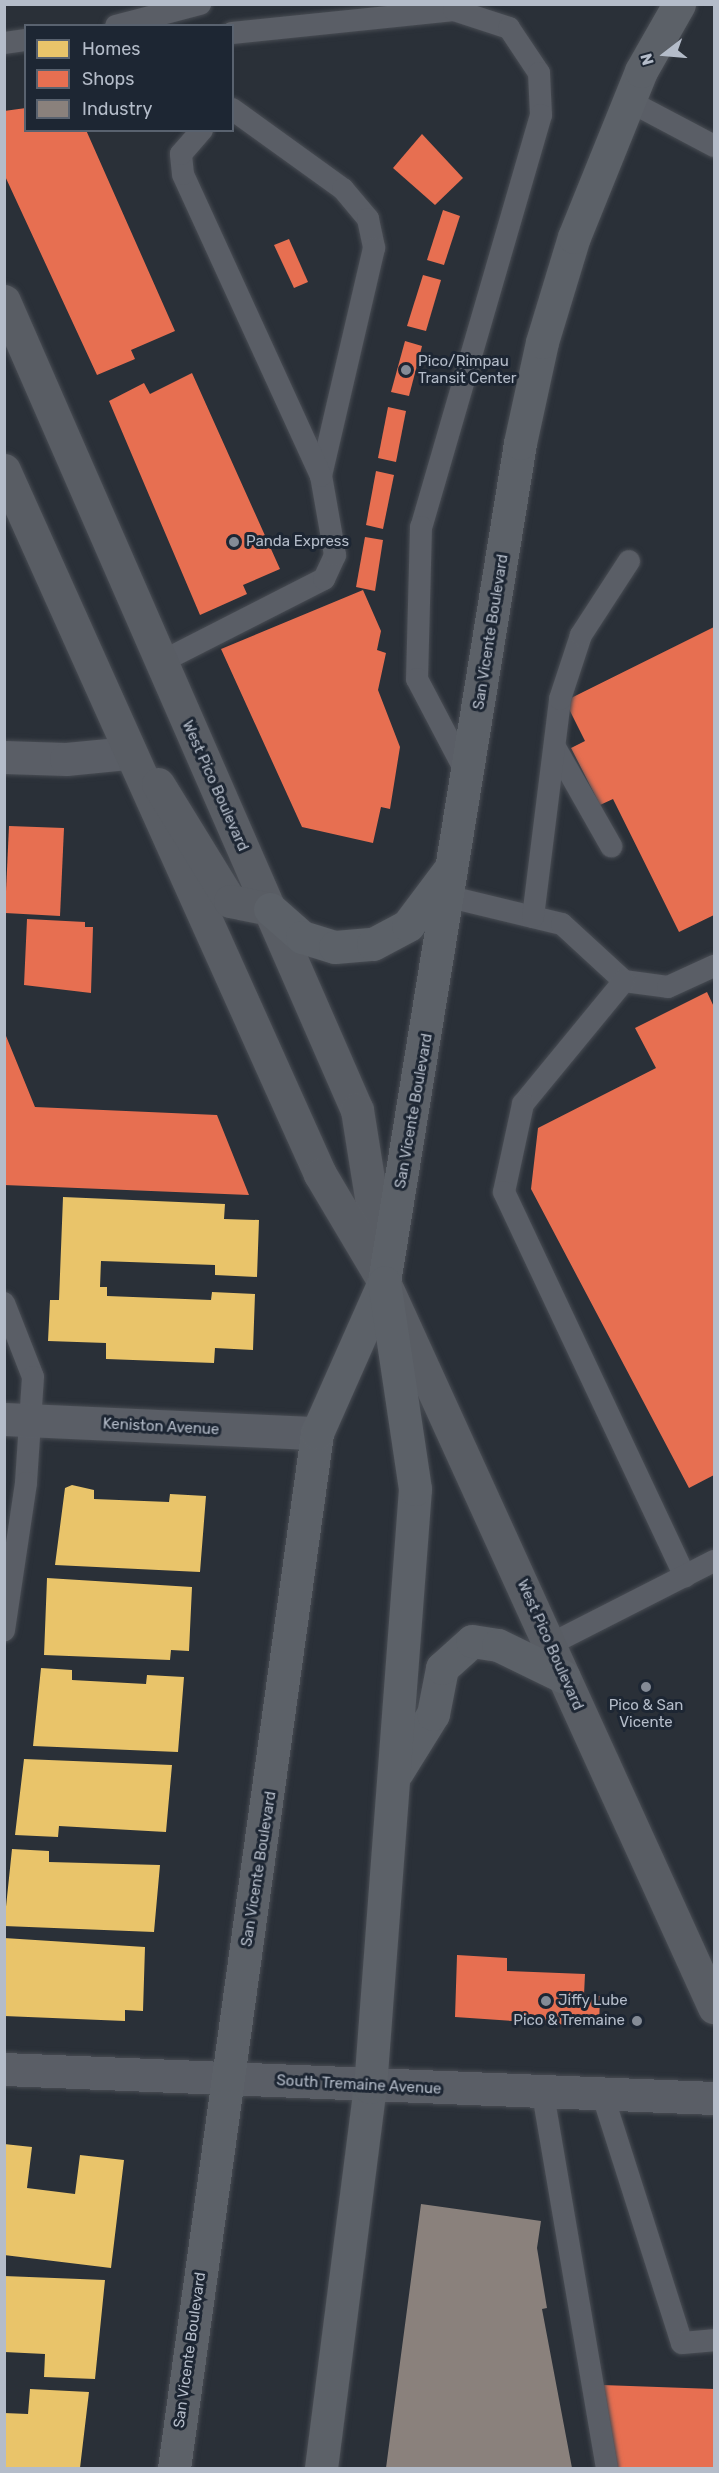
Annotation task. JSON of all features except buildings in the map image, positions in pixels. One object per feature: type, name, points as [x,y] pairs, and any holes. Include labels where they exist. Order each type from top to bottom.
[{"type":"main road","name":"San Vicente Boulevard","points":[[174,2469],[227,2078],[272,1789],[317,1433],[384,1282],[456,860],[520,443],[542,342],[574,237],[629,101],[679,4]]},
{"type":"main road","name":"West Pico Boulevard","points":[[4,301],[357,1110],[384,1282]]},
{"type":"main road","name":"West Pico Boulevard","points":[[4,470],[127,753],[320,1174],[384,1282],[714,2007]]},
{"type":"main road","points":[[127,753],[148,770],[230,901],[270,909],[302,937],[335,947],[373,944],[408,925],[456,860]]},
{"type":"main road","name":"San Vicente Boulevard","points":[[321,2469],[370,2087],[415,1489],[384,1282]]},
{"type":"main road","points":[[394,1776],[433,1714],[442,1668],[472,1641],[498,1645],[564,1677]]},
{"type":"street","points":[[4,757],[66,759],[127,753]]},
{"type":"street","name":"Keniston Avenue","points":[[18,1419],[317,1433]]},
{"type":"street","name":"South Tremaine Avenue","points":[[4,2070],[227,2078],[543,2094],[714,2098]]},
{"type":"lane","points":[[137,24],[168,21],[200,4]]},
{"type":"lane","points":[[234,33],[454,10],[509,28],[539,73],[541,115],[421,527],[417,679],[468,777]]},
{"type":"lane","points":[[4,44],[24,40]]},
{"type":"lane","points":[[629,101],[714,146]]},
{"type":"lane","points":[[234,110],[343,189],[368,219],[374,248],[321,476]]},
{"type":"lane","points":[[160,662],[324,579],[335,555],[321,476],[183,174],[181,154],[200,132]]},
{"type":"lane","points":[[533,917],[556,749],[560,699],[581,635],[629,561]]},
{"type":"lane","points":[[556,749],[611,846]]},
{"type":"lane","points":[[450,897],[562,924],[624,981],[668,987],[714,966]]},
{"type":"lane","points":[[624,981],[523,1104],[504,1192],[685,1577]]},
{"type":"lane","points":[[4,1303],[33,1377],[18,1419],[4,1630]]},
{"type":"lane","points":[[549,1645],[714,1562]]},
{"type":"lane","points":[[543,2094],[607,2469]]},
{"type":"lane","points":[[603,2096],[682,2343],[714,2340]]},
{"type":"place","name":"Pico/Rimpau Transit Center","points":[[406,370]]},
{"type":"place","name":"Panda Express","points":[[234,542]]},
{"type":"place","name":"Pico & San Vicente","points":[[646,1687]]},
{"type":"place","name":"Jiffy Lube","points":[[546,2001]]},
{"type":"place","name":"Pico & Tremaine","points":[[637,2021]]}]
